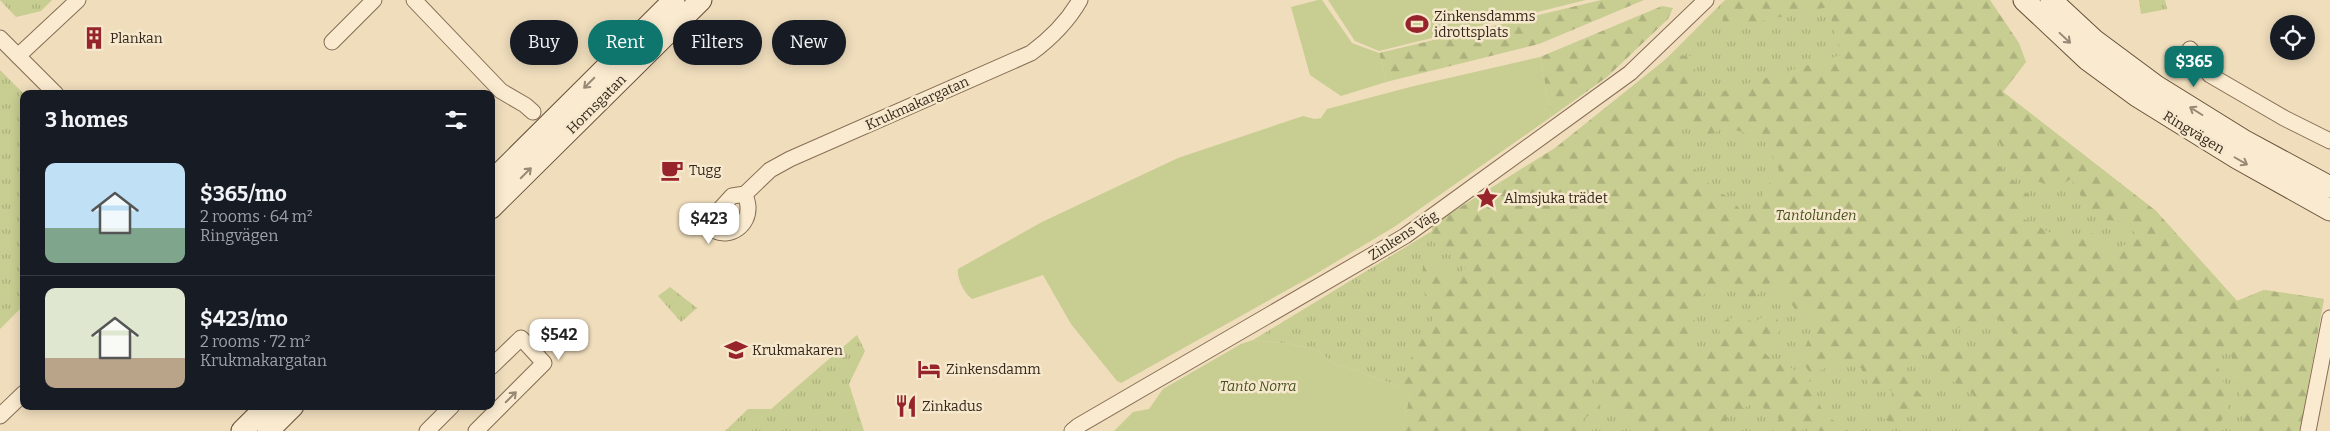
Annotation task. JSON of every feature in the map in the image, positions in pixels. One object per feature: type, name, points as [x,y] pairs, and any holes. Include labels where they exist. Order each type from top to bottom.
[{"type":"main road","name":"Hornsgatan","points":[[495,203],[674,0]]},
{"type":"main road","name":"Hornsgatan","points":[[495,179],[567,120],[701,0]]},
{"type":"main road","name":"Ringvägen","points":[[2051,0],[2094,40],[2156,86],[2243,140],[2330,187]]},
{"type":"main road","name":"Ringvägen","points":[[2027,2],[2088,60],[2138,96],[2237,158],[2330,210]]},
{"type":"main road","points":[[242,431],[263,410]]},
{"type":"main road","points":[[268,431],[289,410]]},
{"type":"street","points":[[18,56],[78,0]]},
{"type":"street","points":[[332,42],[374,0]]},
{"type":"street","points":[[414,0],[501,91],[533,112]]},
{"type":"street","name":"Krukmakargatan","points":[[746,194],[770,170],[790,159],[1031,53],[1045,43],[1080,0]]},
{"type":"street","name":"Zinkens Väg","points":[[1072,431],[1404,236],[1630,73],[1706,0]]},
{"type":"street","points":[[0,38],[52,90]]},
{"type":"street","points":[[2190,49],[2210,75],[2284,118],[2330,141]]},
{"type":"street","points":[[2308,431],[2330,318]]},
{"type":"street","points":[[476,431],[544,363],[520,338],[495,363]]},
{"type":"street","points":[[0,416],[20,397]]},
{"type":"street","points":[[427,431],[448,410]]},
{"type":"green space","points":[[0,0],[52,0],[41,11],[16,17]]},
{"type":"green space","points":[[1322,0],[1352,43],[1379,53],[1386,82],[1341,96],[1310,75],[1291,7]]},
{"type":"green space","name":"Zinkensdamms idrottsplats","points":[[1328,0],[1586,0],[1379,51],[1355,41]]},
{"type":"green space","points":[[1601,0],[1644,0],[1539,44],[1386,82],[1379,53]]},
{"type":"green space","name":"Tantolunden","points":[[1725,0],[1969,0],[2003,92],[2156,211],[2237,301],[2264,290],[2324,299],[2293,431],[1403,431],[1410,392],[1399,386],[1331,362],[1319,351],[1292,344],[1253,340],[1524,175],[1638,87]]},
{"type":"green space","name":"Tantolunden","points":[[1731,0],[1990,0],[2019,43],[2026,62],[2003,92],[2156,211],[2237,301],[2264,290],[2324,299],[2300,431],[2252,431],[2244,419],[2242,401],[2229,346],[2213,355],[2231,401],[2219,426],[2222,431],[1968,431],[1956,416],[1978,405],[1970,389],[1939,376],[1935,367],[1922,350],[1902,371],[1907,380],[1926,400],[1894,425],[1880,416],[1893,399],[1891,390],[1872,393],[1861,368],[1835,360],[1824,369],[1811,374],[1802,362],[1802,354],[1812,331],[1814,314],[1797,312],[1781,289],[1771,282],[1750,302],[1746,293],[1732,284],[1708,289],[1692,313],[1699,333],[1688,337],[1689,352],[1720,342],[1719,323],[1737,316],[1754,322],[1773,311],[1782,329],[1765,345],[1763,351],[1770,358],[1790,367],[1813,384],[1818,401],[1824,412],[1849,431],[1809,431],[1800,420],[1795,422],[1801,431],[1773,431],[1779,418],[1766,417],[1761,399],[1727,417],[1728,431],[1634,431],[1625,424],[1621,410],[1613,412],[1589,369],[1599,409],[1583,419],[1589,431],[1403,431],[1410,392],[1399,386],[1416,346],[1433,320],[1423,282],[1422,274],[1425,258],[1454,280],[1468,264],[1430,240],[1433,224],[1555,148],[1671,55],[1692,56],[1701,98],[1841,55],[1828,7],[1722,29],[1723,16]],"holes":[[[1667,121],[1696,126],[1709,135],[1727,127],[1765,140],[1779,170],[1766,188],[1757,212],[1744,214],[1731,199],[1713,188],[1691,165],[1670,167],[1677,147]],[[1994,135],[2023,177],[2057,187],[2071,179],[2085,203],[2103,220],[2122,221],[2139,237],[2117,249],[2103,250],[2093,233],[2081,233],[2066,241],[2022,218],[2029,196],[1996,163],[1984,140]],[[1982,315],[1997,317],[2014,334],[1993,337],[1991,350],[1971,354],[1958,343],[1950,326],[1969,330]]]},
{"type":"green space","points":[[2139,0],[2165,0],[2167,9],[2141,14]]},
{"type":"green space","points":[[1662,6],[1673,8],[1668,19],[1607,77],[1551,117],[1540,57]]},
{"type":"green space","points":[[1540,57],[1551,117],[1394,227],[1314,275],[1121,383],[1117,381],[1071,324],[1043,275],[972,299],[966,293],[960,281],[958,269],[1042,222],[1178,158],[1303,116],[1315,119],[1321,118],[1327,109],[1414,86]]},
{"type":"green space","points":[[0,70],[20,90],[20,309],[0,329]]},
{"type":"green space","points":[[670,287],[697,308],[681,322],[658,296]]},
{"type":"green space","points":[[857,335],[865,351],[849,384],[864,431],[725,431],[748,409],[771,409]]},
{"type":"green space","name":"Tanto Norra","points":[[1253,340],[1292,344],[1319,351],[1331,362],[1399,386],[1410,392],[1403,431],[1114,431],[1133,412],[1149,409],[1163,389],[1241,344]]},
{"type":"place","name":"Zinkensdamms idrottsplats","points":[[1417,24]]},
{"type":"place","name":"Plankan","points":[[94,38]]},
{"type":"place","name":"Tugg","points":[[672,170]]},
{"type":"place","name":"Almsjuka trädet","points":[[1487,198]]},
{"type":"place","name":"Krukmakaren","points":[[736,350]]},
{"type":"place","name":"Zinkensdamm","points":[[929,369]]},
{"type":"place","name":"Zinkadus","points":[[906,406]]}]
